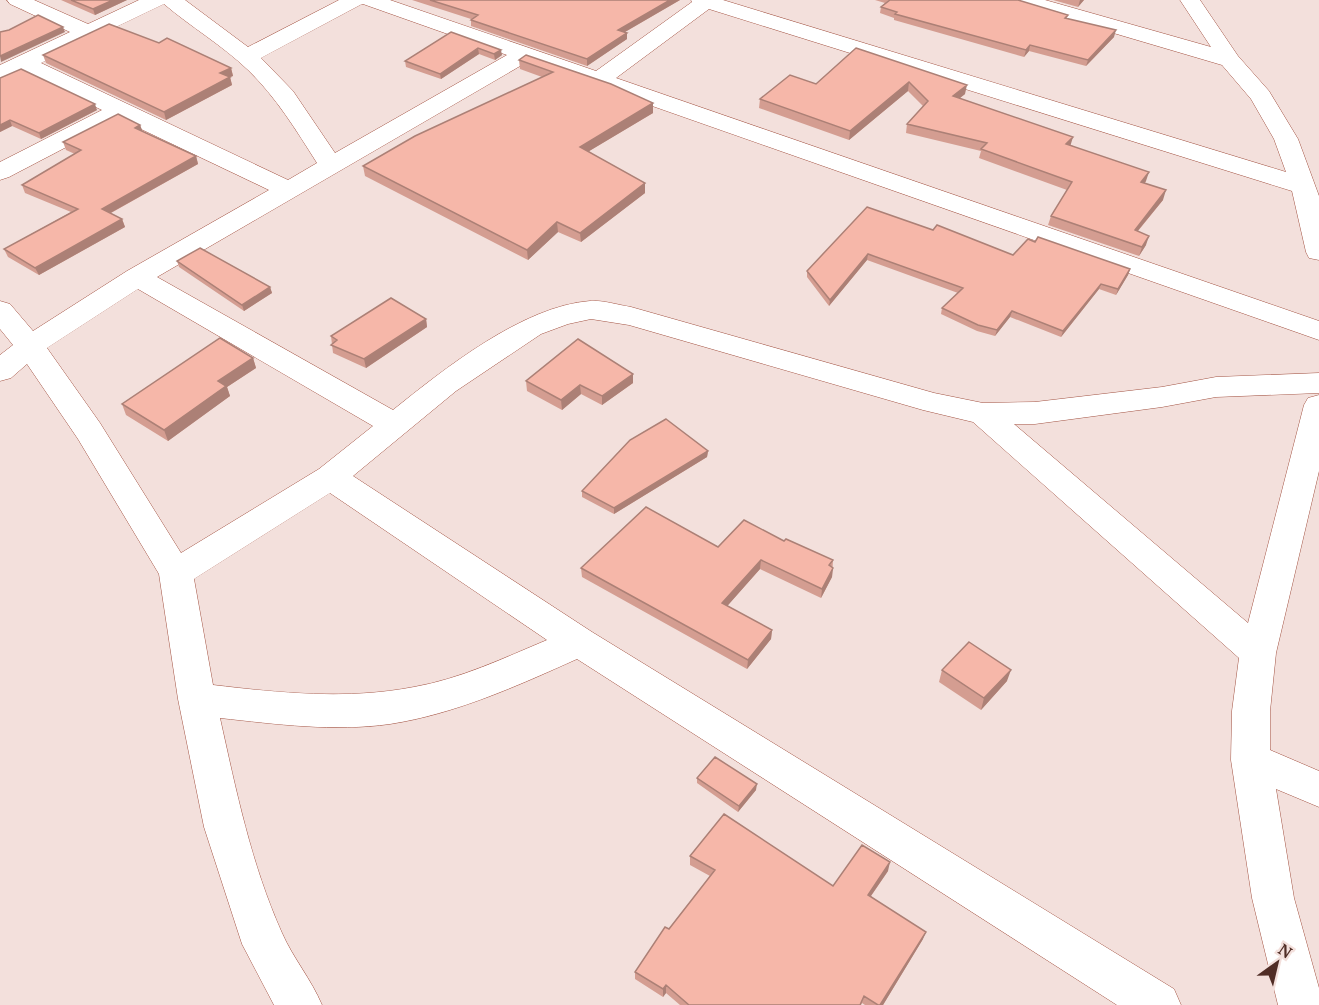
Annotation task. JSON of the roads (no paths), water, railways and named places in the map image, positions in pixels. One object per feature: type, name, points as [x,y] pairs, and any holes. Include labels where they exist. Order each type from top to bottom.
[{"type":"street","points":[[17,0],[89,33]]},
{"type":"street","points":[[0,74],[156,0]]},
{"type":"street","points":[[172,0],[247,56],[284,95],[331,165]]},
{"type":"street","points":[[247,56],[355,0]]},
{"type":"street","points":[[370,0],[1319,331]]},
{"type":"street","points":[[600,80],[705,0],[1304,186]]},
{"type":"street","points":[[1022,0],[1230,60]]},
{"type":"street","points":[[1190,0],[1230,60],[1261,96],[1286,139],[1304,186],[1319,252]]},
{"type":"street","points":[[0,371],[30,346],[137,277],[525,54]]},
{"type":"street","points":[[22,63],[290,190]]},
{"type":"street","points":[[0,172],[121,110]]},
{"type":"street","points":[[137,277],[396,425]]},
{"type":"street","points":[[0,310],[30,346],[89,431],[176,573],[197,699],[224,827],[264,944],[299,1005]]},
{"type":"street","points":[[176,573],[330,477],[445,384],[531,328],[561,316],[591,310],[631,316],[934,403],[983,414],[1035,413],[1162,397],[1216,387],[1319,383]]},
{"type":"street","points":[[1301,1005],[1273,898],[1251,760],[1251,711],[1258,653],[1306,509],[1319,405]]},
{"type":"street","points":[[983,414],[1258,653]]},
{"type":"street","points":[[330,477],[579,642],[1158,1005]]},
{"type":"street","points":[[197,699],[278,708],[349,711],[415,703],[497,677],[579,642]]},
{"type":"street","points":[[1251,760],[1319,789]]}]
